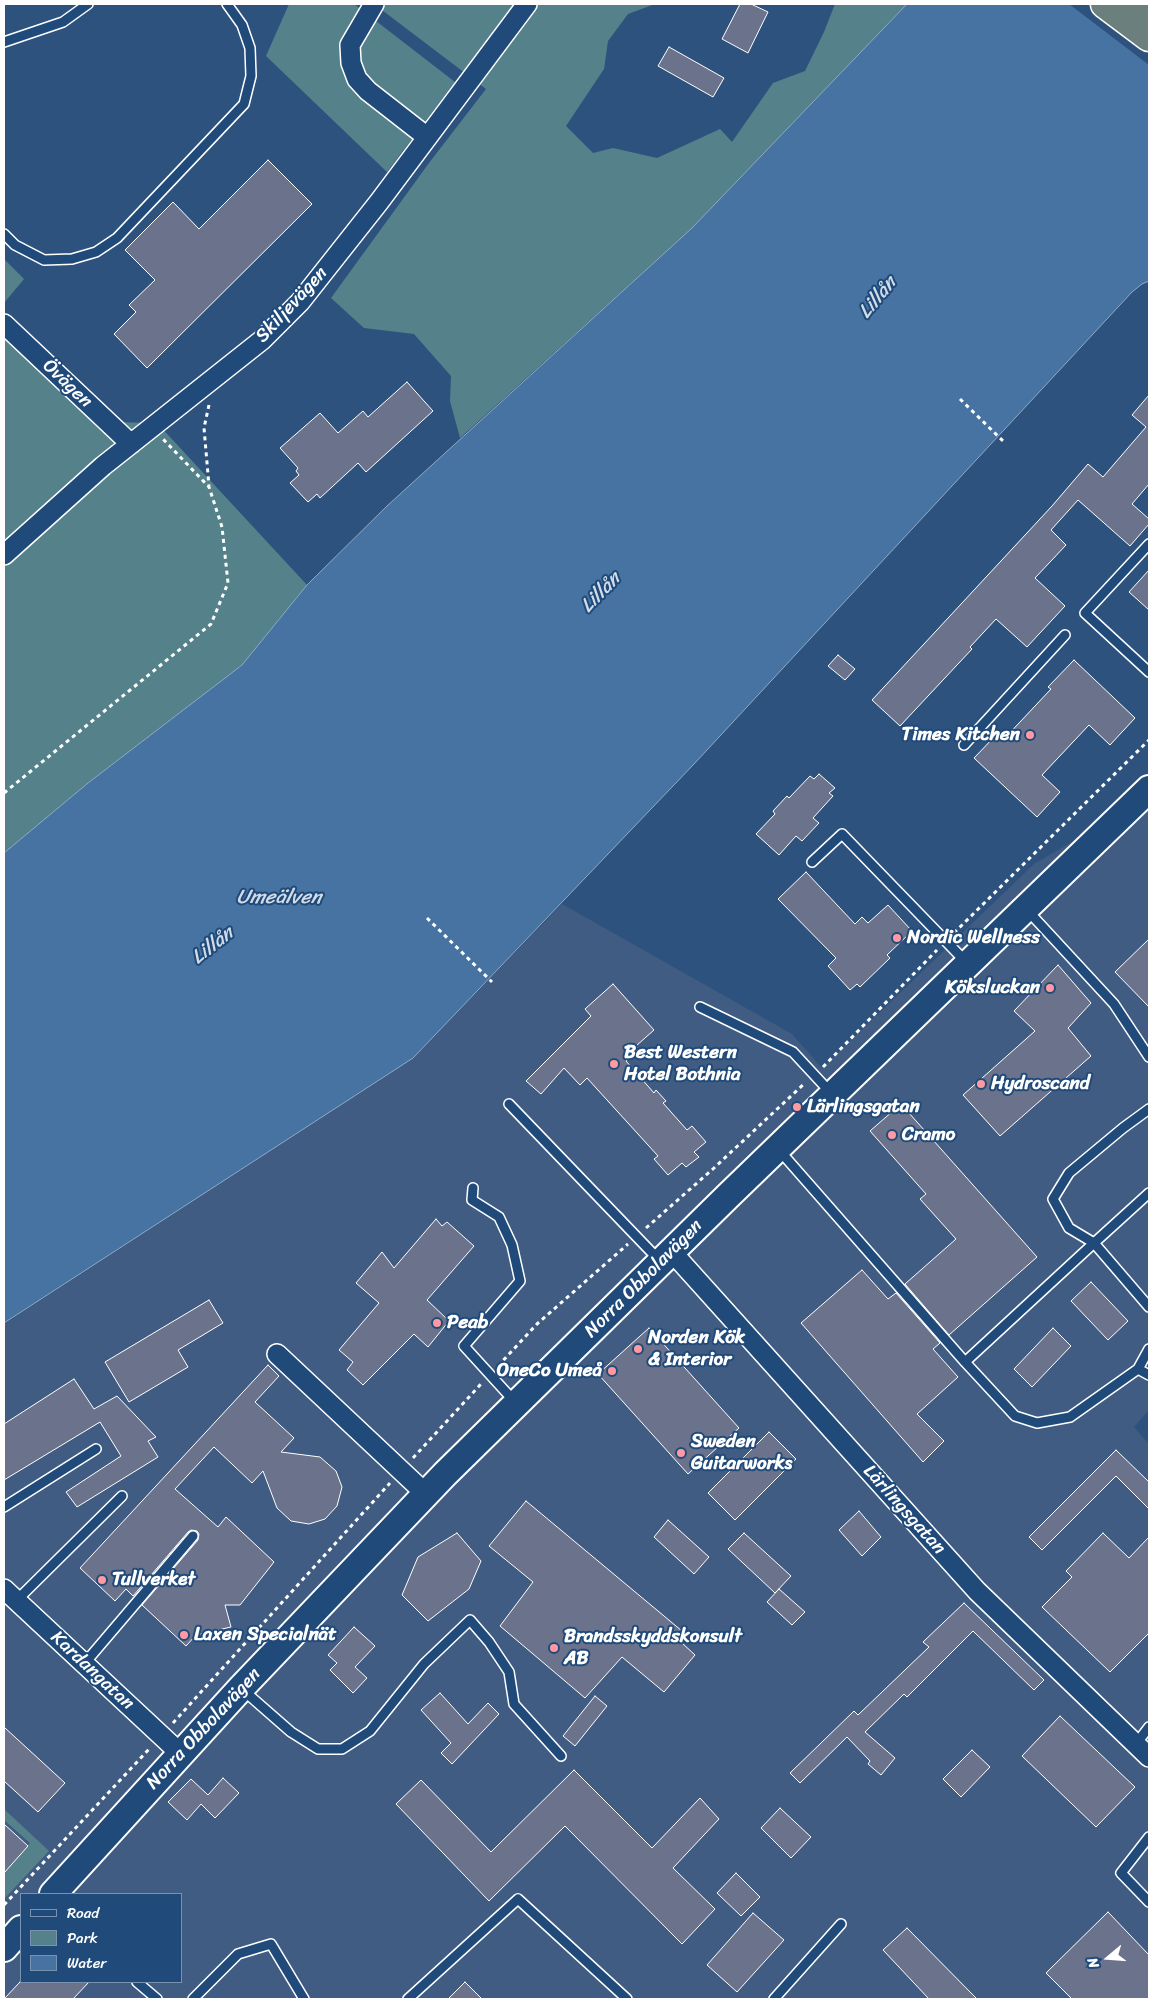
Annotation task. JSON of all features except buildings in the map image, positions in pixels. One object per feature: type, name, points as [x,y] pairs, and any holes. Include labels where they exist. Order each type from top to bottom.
[{"type":"highway","points":[[1105,4],[1149,37]]},
{"type":"highway","points":[[1137,4],[1149,13]]},
{"type":"street","points":[[374,4],[350,45],[351,63],[357,79],[368,91],[427,137]]},
{"type":"street","name":"Skiljevägen","points":[[4,554],[104,466],[262,340],[300,302],[527,4]]},
{"type":"street","name":"Övägen","points":[[4,324],[131,444]]},
{"type":"street","name":"Norra Obbolavägen","points":[[54,1893],[240,1688],[426,1494],[666,1257],[1149,789]]},
{"type":"street","name":"Lärlingsgatan","points":[[666,1257],[977,1591],[1143,1751]]},
{"type":"street","points":[[277,1354],[426,1494]]},
{"type":"street","name":"Kardangatan","points":[[10,1595],[181,1754]]},
{"type":"street","points":[[4,1948],[20,1930]]},
{"type":"lane","points":[[4,42],[63,22],[88,4]]},
{"type":"lane","points":[[4,234],[15,245],[44,260],[72,259],[96,252],[117,238],[244,104],[251,76],[250,48],[242,25],[227,4]]},
{"type":"lane","points":[[1149,544],[1085,613],[1149,672]]},
{"type":"lane","points":[[964,745],[1066,635]]},
{"type":"lane","points":[[812,862],[842,834],[968,964]]},
{"type":"lane","points":[[1026,909],[1114,1004],[1149,1057]]},
{"type":"lane","points":[[700,1007],[793,1052],[833,1095]]},
{"type":"lane","name":"Lärlingsgatan","points":[[509,1104],[636,1237],[666,1257]]},
{"type":"lane","points":[[1149,1109],[1069,1173],[1052,1199],[1069,1228],[1094,1243],[1149,1308]]},
{"type":"lane","points":[[777,1149],[1014,1416],[1037,1424],[1070,1417],[1138,1369],[1149,1349]]},
{"type":"lane","points":[[473,1188],[472,1200],[499,1216],[512,1246],[520,1281],[464,1346],[516,1404]]},
{"type":"lane","points":[[966,1362],[1149,1192]]},
{"type":"lane","points":[[1138,1369],[1149,1375]]},
{"type":"lane","points":[[4,1507],[96,1449]]},
{"type":"lane","points":[[10,1595],[122,1496]]},
{"type":"lane","points":[[84,1664],[193,1536]]},
{"type":"lane","points":[[240,1688],[291,1732],[318,1749],[342,1749],[370,1731],[424,1664],[470,1620],[489,1642],[509,1672],[514,1704],[561,1756]]},
{"type":"lane","points":[[1143,1751],[1149,1727]]},
{"type":"lane","points":[[1149,1837],[1121,1873],[1149,1902]]},
{"type":"lane","points":[[408,1999],[518,1898],[627,1999]]},
{"type":"lane","points":[[774,1999],[841,1924]]},
{"type":"lane","points":[[193,1999],[238,1954],[270,1944],[304,1999]]},
{"type":"lane","points":[[138,1983],[157,1999]]},
{"type":"path","points":[[4,793],[211,624],[228,583],[222,527],[209,487],[204,428],[213,379]]},
{"type":"path","points":[[960,399],[1003,441]]},
{"type":"path","points":[[152,427],[209,487]]},
{"type":"path","points":[[951,936],[1149,740]]},
{"type":"path","points":[[427,918],[492,982]]},
{"type":"path","points":[[820,1070],[944,943]]},
{"type":"path","points":[[491,1373],[537,1324],[714,1168],[806,1083]]},
{"type":"path","points":[[4,1905],[162,1736],[401,1470],[485,1380]]},
{"type":"shaded area","points":[[1149,797],[1149,1410],[1134,1427],[1149,1444],[1149,1999],[4,1999],[4,1324],[413,1058],[562,904],[792,1034],[822,1068],[1034,864]]},
{"type":"green space","points":[[289,4],[354,4],[455,82],[387,172],[266,56]]},
{"type":"green space","points":[[374,4],[655,4],[628,14],[608,41],[604,69],[566,126],[593,153],[613,148],[657,158],[720,129],[732,142],[773,83],[805,71],[835,4],[907,4],[692,228],[460,438],[450,401],[451,376],[414,334],[364,328],[331,298],[429,163],[486,89]]},
{"type":"green space","points":[[4,259],[24,279],[4,303]]},
{"type":"green space","points":[[4,324],[107,422],[157,423],[307,585],[242,665],[88,783],[4,853]]},
{"type":"green space","points":[[4,1809],[49,1851],[4,1899],[4,1873],[30,1843],[4,1820]]},
{"type":"water","name":"Umeälven","points":[[907,4],[1149,4],[1149,281],[1132,292],[694,764],[413,1058],[4,1323],[4,853],[88,783],[242,665],[307,585],[387,506],[692,228]]},
{"type":"pier","points":[[1069,4],[1149,4],[1149,65]]},
{"type":"place","name":"Times Kitchen","points":[[1030,735]]},
{"type":"place","name":"Nordic Wellness","points":[[897,938]]},
{"type":"place","name":"Köksluckan","points":[[1050,988]]},
{"type":"place","name":"Best Western Hotel Bothnia","points":[[614,1064]]},
{"type":"place","name":"Hydroscand","points":[[981,1084]]},
{"type":"place","name":"Lärlingsgatan","points":[[797,1107]]},
{"type":"place","name":"Cramo","points":[[892,1135]]},
{"type":"place","name":"Peab","points":[[437,1323]]},
{"type":"place","name":"Norden Kök & Interior","points":[[638,1349]]},
{"type":"place","name":"OneCo Umeå","points":[[612,1371]]},
{"type":"place","name":"Sweden Guitarworks","points":[[681,1453]]},
{"type":"place","name":"Tullverket","points":[[102,1580]]},
{"type":"place","name":"Laxen Specialnät","points":[[184,1635]]},
{"type":"place","name":"Brandsskyddskonsult AB","points":[[554,1648]]},
{"type":"water label","name":"Lillån","points":[[878,298]]},
{"type":"water label","name":"Lillån","points":[[601,593]]},
{"type":"water label","name":"Lillån","points":[[213,946]]}]
